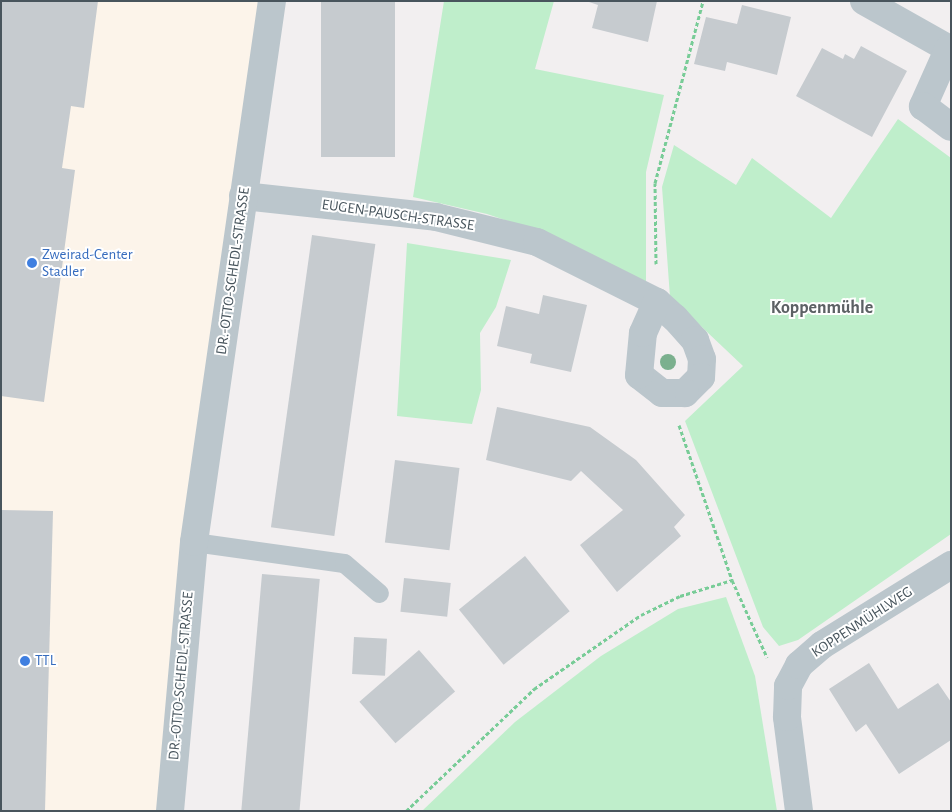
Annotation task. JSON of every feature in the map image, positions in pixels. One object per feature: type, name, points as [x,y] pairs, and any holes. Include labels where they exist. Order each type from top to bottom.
[{"type":"street","name":"DR.-OTTO-SCHEDL-STRASSE","points":[[170,811],[194,542],[272,1]]},
{"type":"street","points":[[864,1],[950,49],[923,106],[951,126]]},
{"type":"street","name":"EUGEN-PAUSCH-STRASSE","points":[[244,196],[436,217],[513,234],[657,302],[695,340],[702,359],[701,377],[694,388],[670,393]]},
{"type":"street","points":[[657,302],[642,332],[639,375],[646,384],[670,393]]},
{"type":"street","name":"KOPPENMÜHLWEG","points":[[799,811],[787,717],[788,686],[799,665],[822,645],[951,565]]},
{"type":"lane","points":[[194,542],[344,564],[379,593]]},
{"type":"path","points":[[657,302],[655,183],[703,1]]},
{"type":"path","points":[[670,393],[732,580],[756,639],[788,686]]},
{"type":"path","points":[[406,811],[534,689],[641,615],[680,596],[732,580]]},
{"type":"shaded area","points":[[1,1],[272,1],[170,811],[1,811]]},
{"type":"green space","points":[[444,1],[554,1],[535,69],[664,95],[646,172],[646,283],[546,234],[487,214],[413,197]]},
{"type":"green space","points":[[898,119],[951,158],[951,534],[798,640],[779,646],[763,627],[685,421],[743,366],[670,297],[662,187],[674,145],[736,185],[752,158],[831,218]]},
{"type":"green space","points":[[407,243],[511,260],[496,307],[480,333],[481,390],[472,424],[397,416]]},
{"type":"green space","points":[[726,597],[755,676],[777,811],[422,811],[515,722],[601,656],[678,609]]},
{"type":"building","name":"Zweirad-Center Stadler","points":[[1,1],[98,1],[84,108],[71,106],[62,168],[75,170],[44,402],[1,396]]},
{"type":"building","points":[[321,1],[395,1],[395,157],[321,157]]},
{"type":"building","points":[[586,1],[657,1],[648,42],[592,28],[598,5]]},
{"type":"building","points":[[742,5],[791,17],[777,75],[727,62],[725,71],[694,64],[706,17],[737,24]]},
{"type":"building","points":[[861,46],[907,71],[872,137],[796,96],[822,48],[843,59],[845,54],[854,59]]},
{"type":"building","points":[[312,235],[375,244],[334,536],[271,527]]},
{"type":"building","points":[[543,295],[587,305],[571,372],[530,363],[532,354],[497,346],[506,306],[539,314]]},
{"type":"building","points":[[497,407],[590,427],[636,460],[685,515],[674,527],[681,536],[617,592],[580,545],[623,510],[581,471],[571,481],[486,460]]},
{"type":"building","points":[[395,460],[460,468],[449,550],[385,542]]},
{"type":"building","name":"TTL","points":[[1,510],[53,511],[45,811],[1,811]]},
{"type":"building","points":[[525,556],[570,611],[504,665],[459,609]]},
{"type":"building","points":[[262,574],[320,579],[299,811],[241,811]]},
{"type":"building","points":[[404,578],[451,583],[447,617],[400,612]]},
{"type":"building","points":[[354,637],[387,639],[385,676],[352,674]]},
{"type":"building","points":[[419,650],[455,692],[395,743],[359,702]]},
{"type":"building","points":[[869,663],[898,709],[938,683],[951,702],[951,740],[899,774],[866,724],[856,732],[829,689]]},
{"type":"place","name":"Zweirad-Center Stadler","points":[[32,263]]},
{"type":"place","name":"TTL","points":[[25,661]]},
{"type":"district","name":"Koppenmühle","points":[[822,308]]}]
